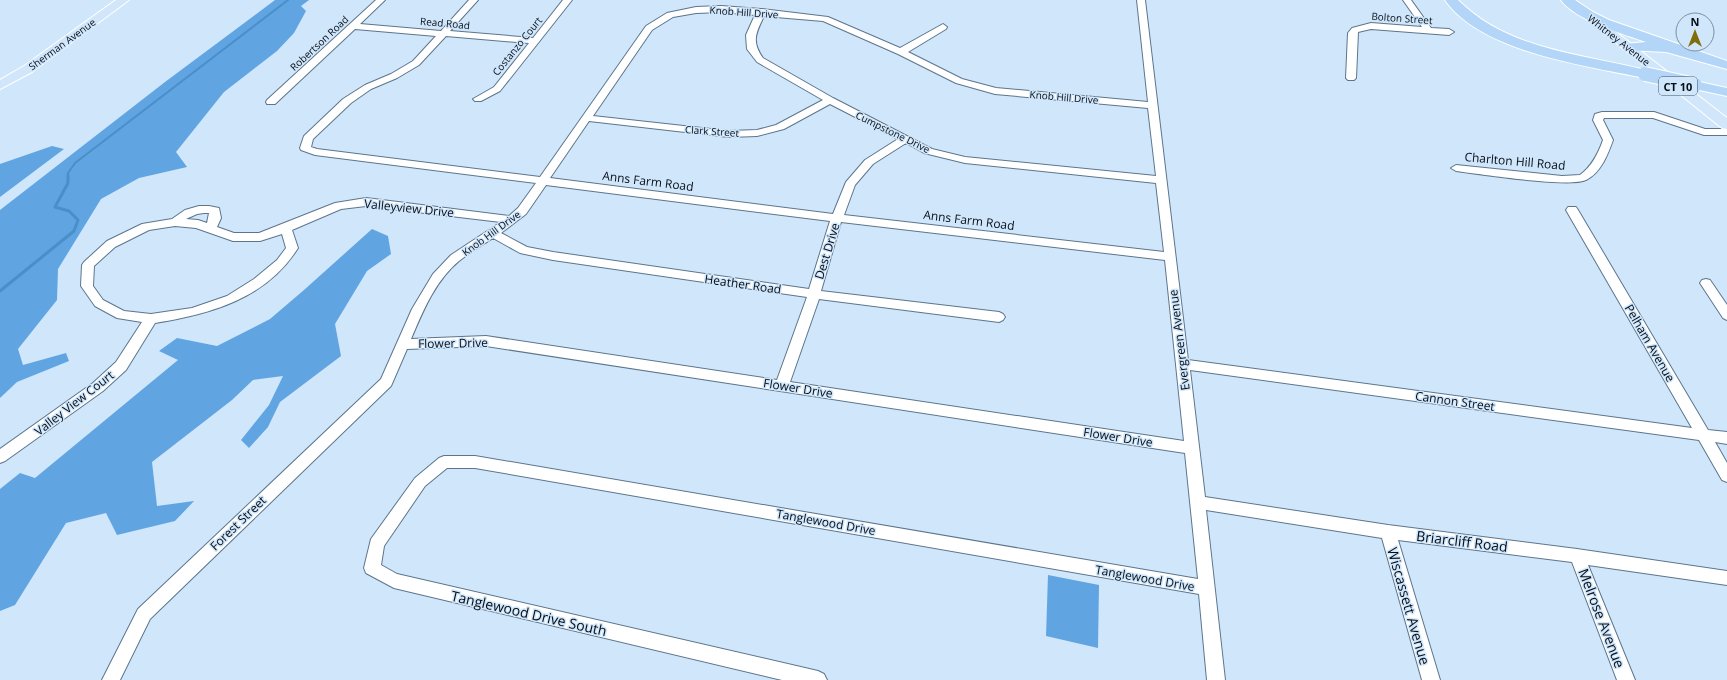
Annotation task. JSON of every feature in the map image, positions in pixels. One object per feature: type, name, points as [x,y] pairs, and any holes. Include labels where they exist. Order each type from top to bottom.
[{"type":"highway","points":[[1451,0],[1461,11],[1479,24],[1510,40],[1554,54],[1727,92]]},
{"type":"highway","name":"Whitney Avenue","points":[[1567,0],[1585,13]]},
{"type":"highway","points":[[1585,13],[1599,21],[1624,31],[1727,64]]},
{"type":"highway","points":[[1630,47],[1650,47],[1695,55]]},
{"type":"main road","name":"Sherman Avenue","points":[[0,86],[28,69],[123,0]]},
{"type":"main road","name":"Whitney Avenue","points":[[1585,13],[1727,125]]},
{"type":"street","name":"Robertson Road","points":[[271,102],[381,0]]},
{"type":"street","points":[[444,33],[474,0]]},
{"type":"street","name":"Costanzo Court","points":[[478,100],[497,89],[568,0]]},
{"type":"street","name":"Evergreen Avenue","points":[[1141,0],[1198,502],[1216,680]]},
{"type":"street","points":[[1407,0],[1429,31]]},
{"type":"street","name":"Knob Hill Drive","points":[[386,382],[415,313],[431,284],[455,259],[512,220],[522,211],[648,28],[670,15],[695,5],[720,9],[825,19],[901,52],[959,81],[995,91],[1154,106]]},
{"type":"street","name":"Cumpstone Drive","points":[[761,12],[752,35],[752,49],[760,60],[830,100],[904,140],[928,151],[965,160],[1162,180]]},
{"type":"street","name":"Read Road","points":[[353,26],[535,42]]},
{"type":"street","name":"Bolton Street","points":[[1351,78],[1353,33],[1355,30],[1366,26],[1449,32]]},
{"type":"street","points":[[901,52],[943,27]]},
{"type":"street","name":"Anns Farm Road","points":[[444,33],[416,63],[394,76],[368,87],[347,101],[308,138],[305,148],[315,152],[542,181],[837,218],[1170,257]]},
{"type":"street","name":"Clark Street","points":[[586,118],[729,134],[757,133],[780,127],[830,100]]},
{"type":"street","name":"Charlton Hill Road","points":[[1456,168],[1562,179],[1579,179],[1589,174],[1606,146],[1608,140],[1598,120],[1599,116],[1602,115],[1654,115],[1704,132],[1727,132]]},
{"type":"street","name":"Dest Drive","points":[[782,386],[814,294],[837,218],[850,184],[869,162],[904,140]]},
{"type":"street","name":"Valleyview Drive","points":[[286,228],[292,248],[281,263],[258,282],[231,299],[193,312],[151,319],[121,315],[99,303],[87,286],[88,265],[111,244],[146,227],[175,222],[198,224],[233,237],[260,237],[339,206],[366,202],[512,220]]},
{"type":"street","name":"Valleyview Drive","points":[[175,222],[183,215],[207,208],[215,211],[215,218],[211,229]]},
{"type":"street","name":"Pelham Avenue","points":[[1572,210],[1727,476]]},
{"type":"street","name":"Heather Road","points":[[492,233],[524,250],[553,256],[814,294],[999,318]]},
{"type":"street","points":[[1706,283],[1727,315]]},
{"type":"street","name":"Valley View Court","points":[[0,457],[52,421],[103,382],[121,366],[151,319]]},
{"type":"street","name":"Flower Drive","points":[[403,344],[486,341],[1191,448]]},
{"type":"street","name":"Cannon Street","points":[[1182,364],[1727,438]]},
{"type":"street","name":"Forest Street","points":[[111,680],[144,614],[386,382]]},
{"type":"street","name":"Tanglewood Drive","points":[[444,462],[483,463],[1206,588]]},
{"type":"street","name":"Tanglewood Drive South","points":[[444,462],[420,482],[377,544],[372,568],[394,581],[818,680]]},
{"type":"street","name":"Briarcliff Road","points":[[1198,502],[1388,532],[1578,556],[1727,578]]},
{"type":"street","name":"Wiscassett Avenue","points":[[1388,532],[1430,680]]},
{"type":"street","name":"Melrose Avenue","points":[[1578,556],[1626,680]]},
{"type":"shaded area","points":[[275,0],[309,0],[301,6],[306,11],[294,33],[277,51],[224,92],[176,152],[187,167],[139,178],[101,199],[58,269],[57,300],[18,349],[23,365],[66,353],[69,361],[17,382],[0,398],[0,210],[165,82]]},
{"type":"shaded area","points":[[52,146],[64,149],[0,197],[0,164]]},
{"type":"shaded area","points":[[372,229],[388,236],[391,254],[367,271],[335,324],[341,356],[280,402],[268,427],[249,448],[241,440],[269,405],[283,376],[253,380],[232,400],[152,462],[157,506],[194,501],[175,521],[117,535],[106,513],[66,523],[15,605],[0,611],[0,489],[20,473],[35,478],[178,360],[159,351],[177,338],[217,346],[270,319]]},
{"type":"shaded area","points":[[1048,575],[1099,585],[1098,648],[1046,636]]},
{"type":"waterway","points":[[0,291],[74,231],[78,220],[69,211],[55,207],[68,183],[68,173],[75,163],[288,0]]}]
